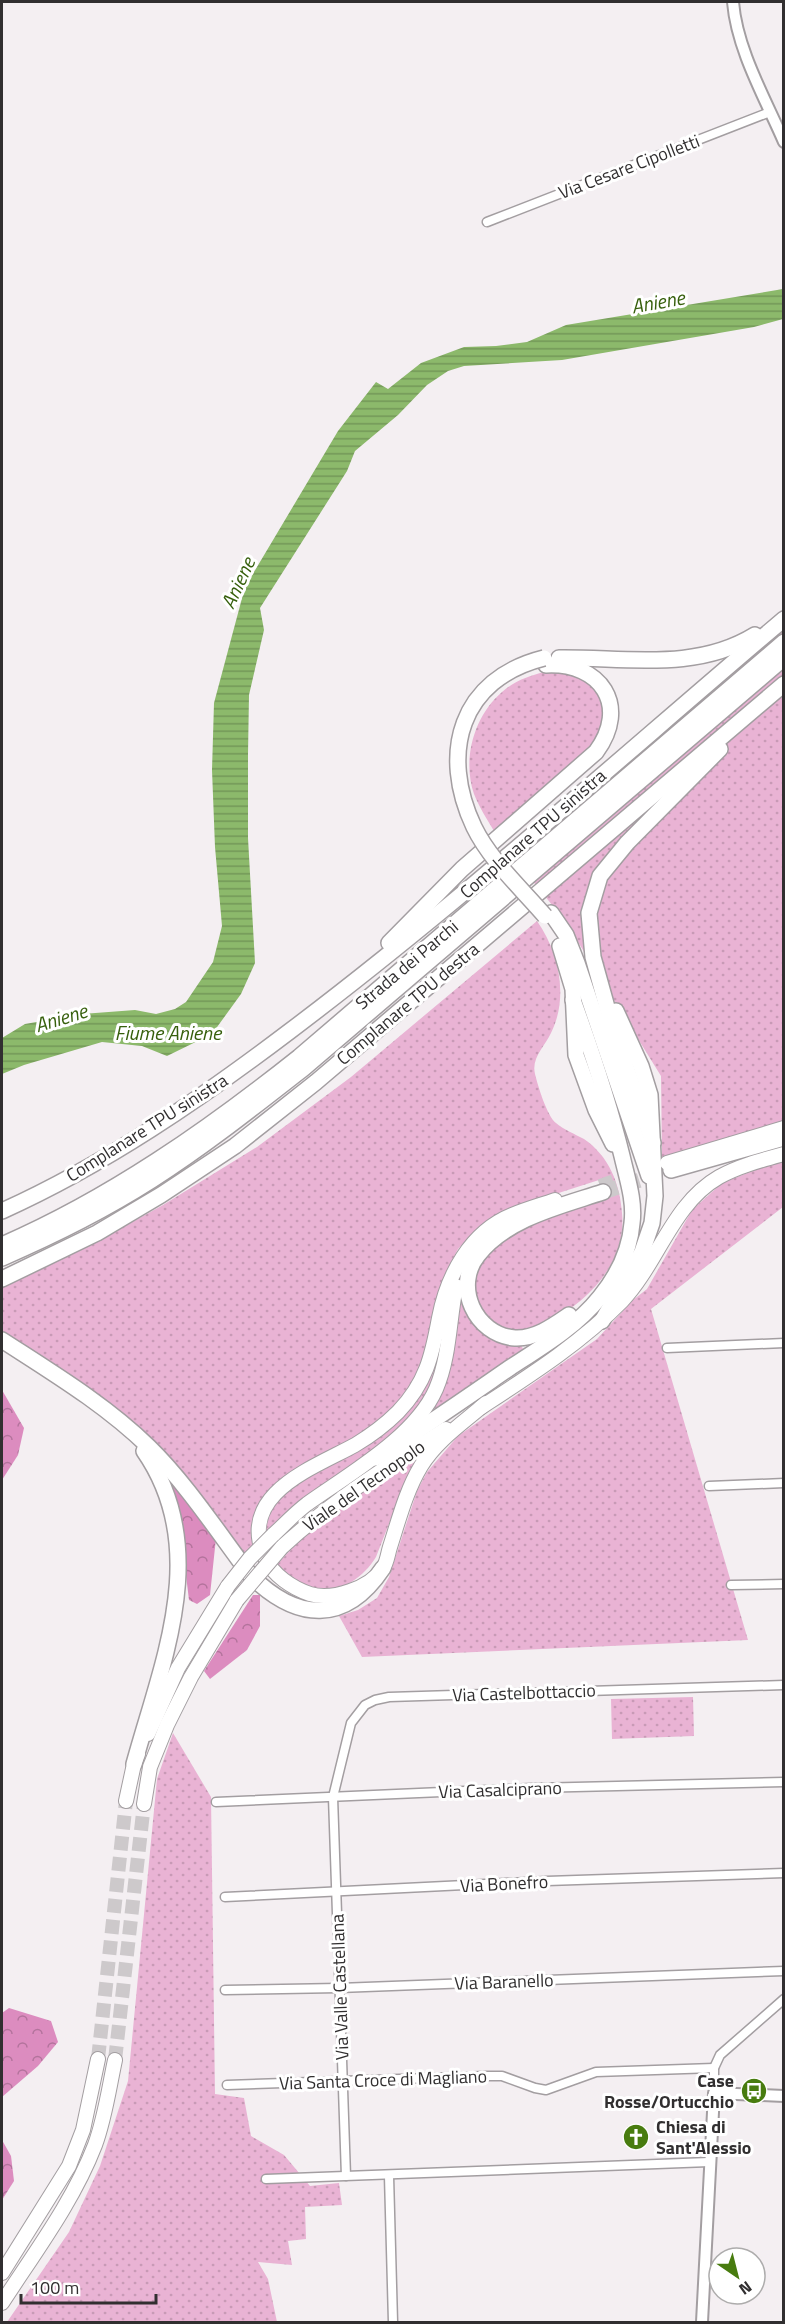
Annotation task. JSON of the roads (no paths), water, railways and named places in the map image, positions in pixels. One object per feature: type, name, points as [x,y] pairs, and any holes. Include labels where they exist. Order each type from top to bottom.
[{"type":"highway","points":[[655,1196],[566,935],[490,852],[475,828],[460,791],[457,769],[460,735],[480,695],[508,673],[545,661],[595,657],[670,661],[712,654],[738,644],[783,613]]},
{"type":"highway","name":"Complanare TPU sinistra","points":[[2,1211],[109,1156],[200,1098],[346,990],[480,880],[783,619]]},
{"type":"highway","name":"Strada dei Parchi","points":[[2,1245],[84,1205],[143,1171],[200,1133],[299,1058],[783,642]]},
{"type":"highway","name":"Strada dei Parchi","points":[[2,1258],[88,1217],[151,1181],[207,1143],[258,1104],[347,1031],[783,658]]},
{"type":"highway","points":[[289,1032],[410,923],[462,869],[596,752],[604,742],[610,725],[611,707],[599,681],[590,674],[568,665],[545,661]]},
{"type":"highway","points":[[602,1321],[642,1252],[652,1223],[655,1196],[653,1143],[615,1036],[593,957],[589,913],[600,876],[627,843],[783,685]]},
{"type":"highway","name":"Complanare TPU destra","points":[[2,1279],[97,1233],[161,1195],[234,1146],[316,1082],[783,685]]},
{"type":"highway","points":[[375,1458],[545,1345],[587,1312],[609,1284],[625,1253],[633,1222],[633,1209],[625,1168],[596,1110],[576,1055],[573,1000],[566,963],[548,914]]},
{"type":"highway","points":[[669,1166],[783,1128]]},
{"type":"highway","points":[[669,1166],[783,1138]]},
{"type":"highway","name":"Viale del Tecnopolo","points":[[144,1804],[150,1767],[167,1725],[191,1677],[237,1600],[282,1547],[313,1518],[356,1487],[486,1403],[576,1342],[602,1321],[639,1281],[680,1214],[694,1196],[725,1174],[783,1154]]},
{"type":"highway","points":[[601,1189],[507,1229],[478,1254],[469,1271],[468,1294],[477,1317],[485,1326],[515,1338],[546,1330],[609,1284]]},
{"type":"highway","points":[[383,1568],[368,1581],[351,1591],[327,1596],[302,1591],[284,1580],[267,1563],[259,1541],[260,1521],[281,1486],[373,1433],[407,1401],[429,1366],[442,1306],[461,1260],[479,1237],[503,1219],[601,1189]]},
{"type":"highway","points":[[2,1237],[52,1214],[84,1205]]},
{"type":"highway","name":"Viale del Tecnopolo","points":[[126,1801],[134,1764],[178,1668],[228,1586],[250,1558],[304,1506],[375,1458],[420,1415],[436,1388],[450,1337],[461,1260]]},
{"type":"highway","points":[[2,1340],[61,1378],[125,1424],[167,1466],[251,1576],[265,1590],[281,1601],[314,1610],[344,1605],[355,1599],[373,1583],[383,1568],[406,1497],[421,1466],[440,1442],[486,1403]]},
{"type":"highway","points":[[125,1424],[148,1457],[165,1490],[174,1521],[179,1586],[173,1620],[134,1764]]},
{"type":"highway","points":[[2,2273],[69,2166],[83,2130],[98,2059]]},
{"type":"highway","points":[[2,2303],[66,2205],[95,2145],[115,2060]]},
{"type":"street","points":[[733,2],[741,39],[783,142]]},
{"type":"street","name":"Via Cesare Cipolletti","points":[[487,222],[770,112]]},
{"type":"street","points":[[667,1348],[783,1343]]},
{"type":"street","points":[[710,1486],[783,1483]]},
{"type":"street","points":[[731,1585],[783,1584]]},
{"type":"street","name":"Via Castelbottaccio","points":[[333,1797],[350,1726],[365,1705],[375,1700],[389,1697],[783,1685]]},
{"type":"street","name":"Via Casalciprano","points":[[216,1802],[533,1788],[783,1782]]},
{"type":"street","name":"Via Valle Castellana","points":[[333,1797],[346,2176]]},
{"type":"street","name":"Via Bonefro","points":[[225,1897],[547,1881],[783,1873]]},
{"type":"street","name":"Via Baranello","points":[[225,1990],[339,1988],[783,1971]]},
{"type":"street","points":[[702,2322],[714,2068],[720,2055],[783,1999]]},
{"type":"street","name":"Via Santa Croce di Magliano","points":[[227,2085],[500,2076],[546,2090],[599,2072],[714,2068]]},
{"type":"street","points":[[714,2093],[783,2097]]},
{"type":"street","points":[[266,2179],[709,2162]]},
{"type":"street","points":[[389,2176],[393,2322]]},
{"type":"water","name":"Fiume Aniene","points":[[783,289],[783,319],[754,327],[562,360],[464,366],[448,371],[427,385],[398,415],[355,451],[347,471],[260,608],[264,630],[249,695],[248,754],[248,838],[255,963],[241,994],[212,1034],[167,1056],[142,1046],[102,1042],[24,1065],[2,1074],[2,1038],[25,1024],[82,1014],[135,1010],[156,1014],[175,1009],[186,1002],[213,962],[222,926],[215,847],[212,770],[214,703],[245,587],[338,431],[376,382],[388,389],[421,363],[464,347],[527,342],[566,325]]},
{"type":"tunnel","points":[[600,1186],[657,1166]]},
{"type":"tunnel","points":[[603,1192],[671,1170]]},
{"type":"tunnel","points":[[98,2059],[126,1801]]},
{"type":"tunnel","points":[[115,2060],[144,1804]]},
{"type":"place","name":"Case Rosse/Ortucchio","points":[[754,2091]]},
{"type":"place","name":"Chiesa di Sant'Alessio","points":[[636,2137]]},
{"type":"water label","name":"Aniene","points":[[658,302]]},
{"type":"water label","name":"Aniene","points":[[238,583]]},
{"type":"water label","name":"Aniene","points":[[61,1018]]}]
